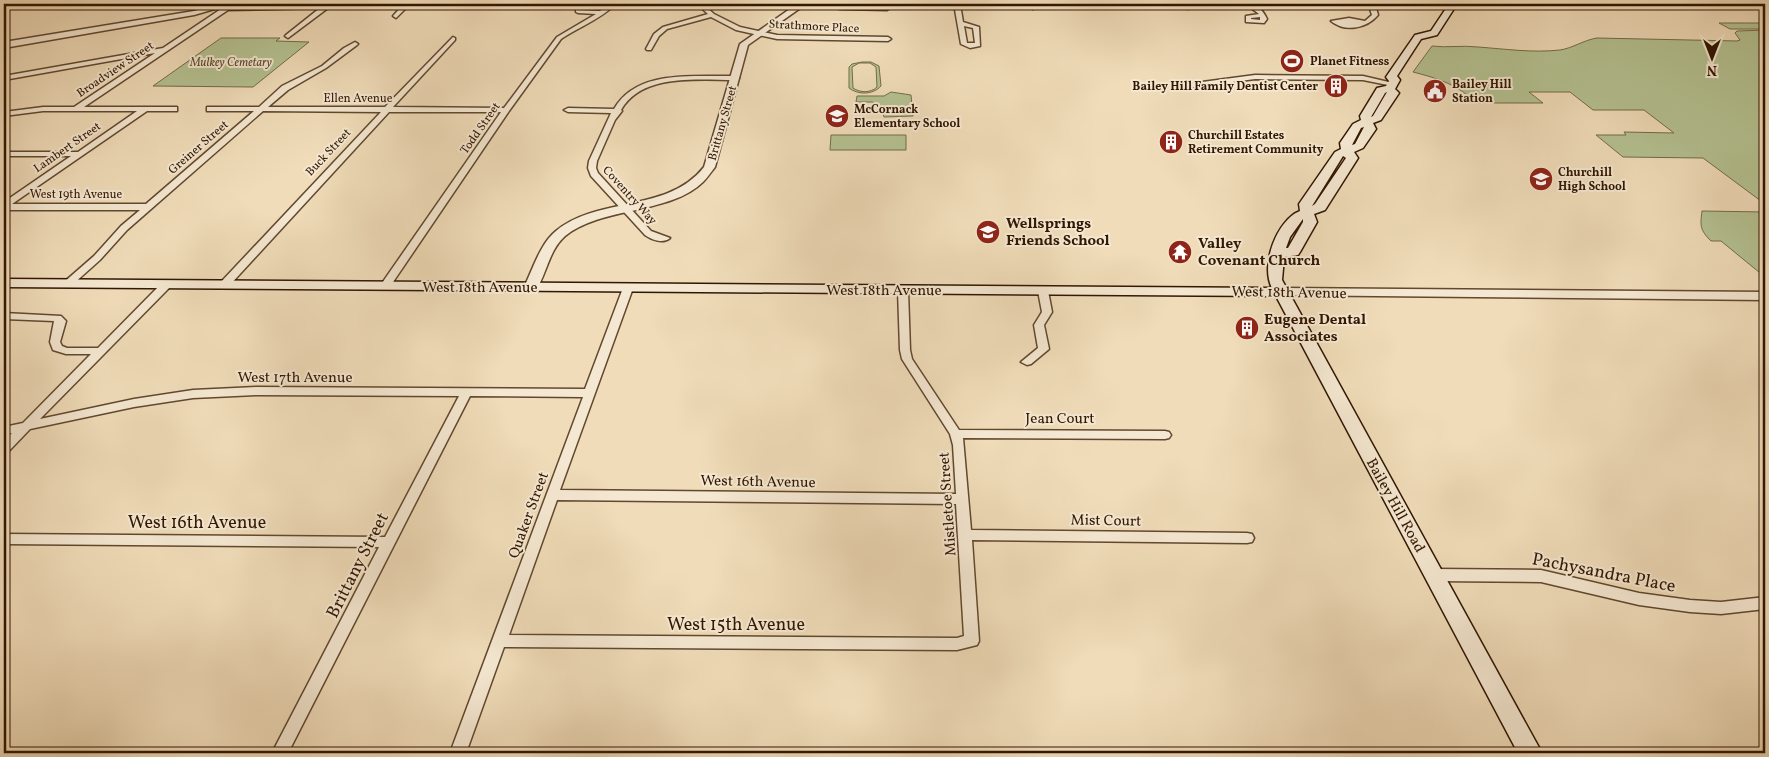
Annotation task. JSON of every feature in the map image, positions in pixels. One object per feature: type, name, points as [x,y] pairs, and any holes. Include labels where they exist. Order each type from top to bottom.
[{"type":"main road","name":"Bailey Hill Road","points":[[1453,4],[1434,33],[1418,37],[1411,57],[1391,77],[1394,93],[1377,118],[1366,121],[1370,129],[1359,146],[1339,154],[1305,204],[1310,222],[1293,252],[1278,253],[1274,270],[1275,280],[1530,753]]},
{"type":"main road","points":[[1425,46],[1430,39],[1423,30],[1429,22]]},
{"type":"main road","points":[[1392,84],[1403,79],[1407,73]]},
{"type":"main road","name":"West 18th Avenue","points":[[4,283],[1281,292]]},
{"type":"street","points":[[4,9],[12,4]]},
{"type":"street","points":[[4,45],[225,6],[402,4]]},
{"type":"street","points":[[396,16],[407,4]]},
{"type":"street","name":"Todd Street","points":[[385,286],[506,110],[559,38],[567,32],[591,21],[614,4]]},
{"type":"street","name":"Strathmore Place","points":[[700,4],[712,15],[738,29],[757,34],[790,38],[888,39]]},
{"type":"street","name":"Brittany Street","points":[[531,287],[554,240],[562,232],[576,224],[680,192],[706,174],[744,44],[802,4]]},
{"type":"street","points":[[815,4],[840,7],[887,8]]},
{"type":"street","points":[[957,4],[960,23]]},
{"type":"street","points":[[1024,4],[1033,6],[1038,4]]},
{"type":"street","points":[[1098,4],[1110,4]]},
{"type":"street","points":[[1185,7],[1192,6],[1192,4]]},
{"type":"street","points":[[1249,4],[1261,12],[1262,15]]},
{"type":"street","points":[[1366,23],[1375,14],[1373,8],[1368,4]]},
{"type":"street","name":"Broadview Street","points":[[4,114],[32,110],[76,109],[165,50],[225,6]]},
{"type":"street","points":[[288,36],[327,6]]},
{"type":"street","points":[[578,12],[601,13]]},
{"type":"street","points":[[649,49],[656,35],[661,30],[675,23],[712,15]]},
{"type":"street","name":"Buck Street","points":[[224,284],[453,39]]},
{"type":"street","name":"Greiner Street","points":[[68,284],[97,258],[124,228],[290,84],[324,67],[346,48],[355,44]]},
{"type":"street","points":[[4,78],[165,50]]},
{"type":"street","points":[[1187,86],[1255,77],[1363,78],[1392,84]]},
{"type":"street","name":"Coventry Way","points":[[665,238],[651,235],[594,174],[592,166],[626,96],[655,83],[686,78],[735,78]]},
{"type":"street","points":[[76,109],[174,109]]},
{"type":"street","name":"Lambert Street","points":[[4,206],[145,109]]},
{"type":"street","name":"Ellen Avenue","points":[[210,109],[506,110]]},
{"type":"street","points":[[568,110],[618,111]]},
{"type":"street","points":[[4,154],[80,154]]},
{"type":"street","name":"West 19th Avenue","points":[[4,206],[149,206]]},
{"type":"street","points":[[4,449],[168,284]]},
{"type":"street","name":"Quaker Street","points":[[458,753],[628,288]]},
{"type":"street","name":"Mistletoe Street","points":[[904,290],[905,350],[907,359],[956,434],[959,445],[972,641]]},
{"type":"street","points":[[1027,362],[1044,349],[1039,325],[1047,312],[1043,291]]},
{"type":"street","name":"West 18th Avenue","points":[[1281,292],[1765,296]]},
{"type":"street","points":[[4,316],[57,318],[61,321],[54,342],[57,348],[66,351],[100,351]]},
{"type":"street","name":"West 17th Avenue","points":[[4,431],[134,403],[193,394],[256,391],[590,393]]},
{"type":"street","name":"Brittany Street","points":[[280,753],[466,393]]},
{"type":"street","name":"Jean Court","points":[[956,434],[1165,435]]},
{"type":"street","name":"West 16th Avenue","points":[[552,495],[963,499]]},
{"type":"street","name":"Mist Court","points":[[966,535],[1247,538]]},
{"type":"street","name":"West 16th Avenue","points":[[4,540],[390,542]]},
{"type":"street","name":"Pachysandra Place","points":[[1434,575],[1541,576],[1632,598],[1690,606],[1721,608],[1765,602]]},
{"type":"street","name":"West 15th Avenue","points":[[499,641],[948,644],[963,644],[972,641]]},
{"type":"green space","points":[[1719,23],[1765,23],[1765,29],[1730,29]]},
{"type":"green space","points":[[1765,30],[1765,204],[1703,158],[1623,157],[1596,135],[1626,135],[1624,132],[1674,133],[1644,110],[1593,110],[1570,92],[1529,92],[1543,103],[1476,103],[1462,91],[1447,83],[1413,72],[1432,46],[1472,46],[1550,51],[1565,49],[1597,38],[1737,41],[1740,40],[1735,33],[1737,31]]},
{"type":"green space","name":"Mulkey Cemetary","points":[[221,38],[280,38],[276,41],[309,42],[253,87],[153,86]]},
{"type":"green space","points":[[862,62],[871,62],[879,66],[881,86],[874,91],[865,93],[849,88],[849,67],[852,64]],"holes":[[[859,63],[870,63],[876,67],[877,87],[865,92],[853,88],[852,67]]]},
{"type":"green space","points":[[891,92],[911,95],[913,116],[884,117],[880,106],[872,102],[856,102],[857,96],[884,96]]},
{"type":"green space","points":[[831,135],[906,135],[906,150],[830,150]]},
{"type":"green space","points":[[1702,211],[1765,212],[1765,277],[1721,241],[1711,241],[1702,228]]},
{"type":"place","name":"Planet Fitness","points":[[1292,61]]},
{"type":"place","name":"Bailey Hill Family Dentist Center","points":[[1336,86]]},
{"type":"place","name":"Bailey Hill Station","points":[[1435,91]]},
{"type":"place","name":"McCornack Elementary School","points":[[837,116]]},
{"type":"place","name":"Churchill Estates Retirement Community","points":[[1171,142]]},
{"type":"place","name":"Churchill High School","points":[[1541,179]]},
{"type":"place","name":"Wellsprings Friends School","points":[[988,232]]},
{"type":"place","name":"Valley Covenant Church","points":[[1180,252]]},
{"type":"place","name":"Eugene Dental Associates","points":[[1247,328]]}]
